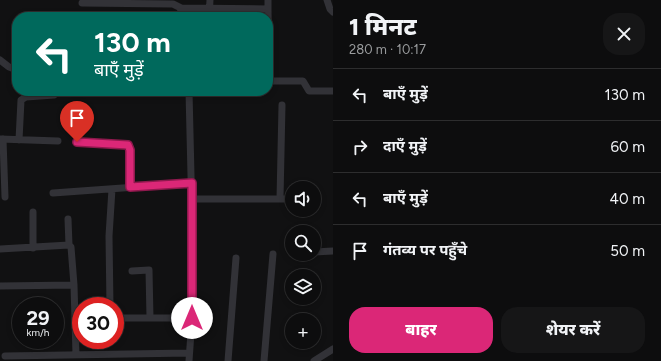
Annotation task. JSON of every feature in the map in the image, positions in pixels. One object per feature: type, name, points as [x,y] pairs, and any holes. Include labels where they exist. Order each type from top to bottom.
[{"type":"street","points":[[209,12],[210,0]]},
{"type":"street","points":[[268,0],[268,12]]},
{"type":"street","points":[[327,0],[330,9],[333,12]]},
{"type":"street","points":[[82,3],[173,4],[181,8],[268,9]]},
{"type":"street","points":[[181,8],[181,12]]},
{"type":"street","points":[[0,60],[12,68]]},
{"type":"street","points":[[273,81],[303,81],[309,91],[333,91]]},
{"type":"street","points":[[19,140],[21,100],[26,97],[40,96]]},
{"type":"street","points":[[6,356],[76,355],[189,357],[192,318],[192,183],[189,96]]},
{"type":"street","points":[[192,199],[282,199],[282,105]]},
{"type":"street","points":[[5,197],[1,139],[58,141]]},
{"type":"street","points":[[77,142],[128,145],[130,150],[130,187]]},
{"type":"street","points":[[53,193],[192,183]]},
{"type":"street","points":[[110,297],[109,236],[112,189]]},
{"type":"street","points":[[33,212],[33,248]]},
{"type":"street","points":[[68,219],[69,246],[72,253],[75,297]]},
{"type":"street","points":[[0,248],[69,246]]},
{"type":"street","points":[[321,252],[333,251]]},
{"type":"street","points":[[264,361],[273,254]]},
{"type":"street","points":[[228,361],[236,258]]},
{"type":"street","points":[[132,271],[149,270],[150,318]]},
{"type":"street","points":[[0,286],[74,285]]},
{"type":"street","points":[[124,318],[192,318]]},
{"type":"street","points":[[76,349],[76,355]]},
{"type":"street","points":[[314,361],[333,349]]},
{"type":"route","points":[[77,142],[128,145],[130,147],[130,187],[156,184],[192,183],[192,318]]}]
